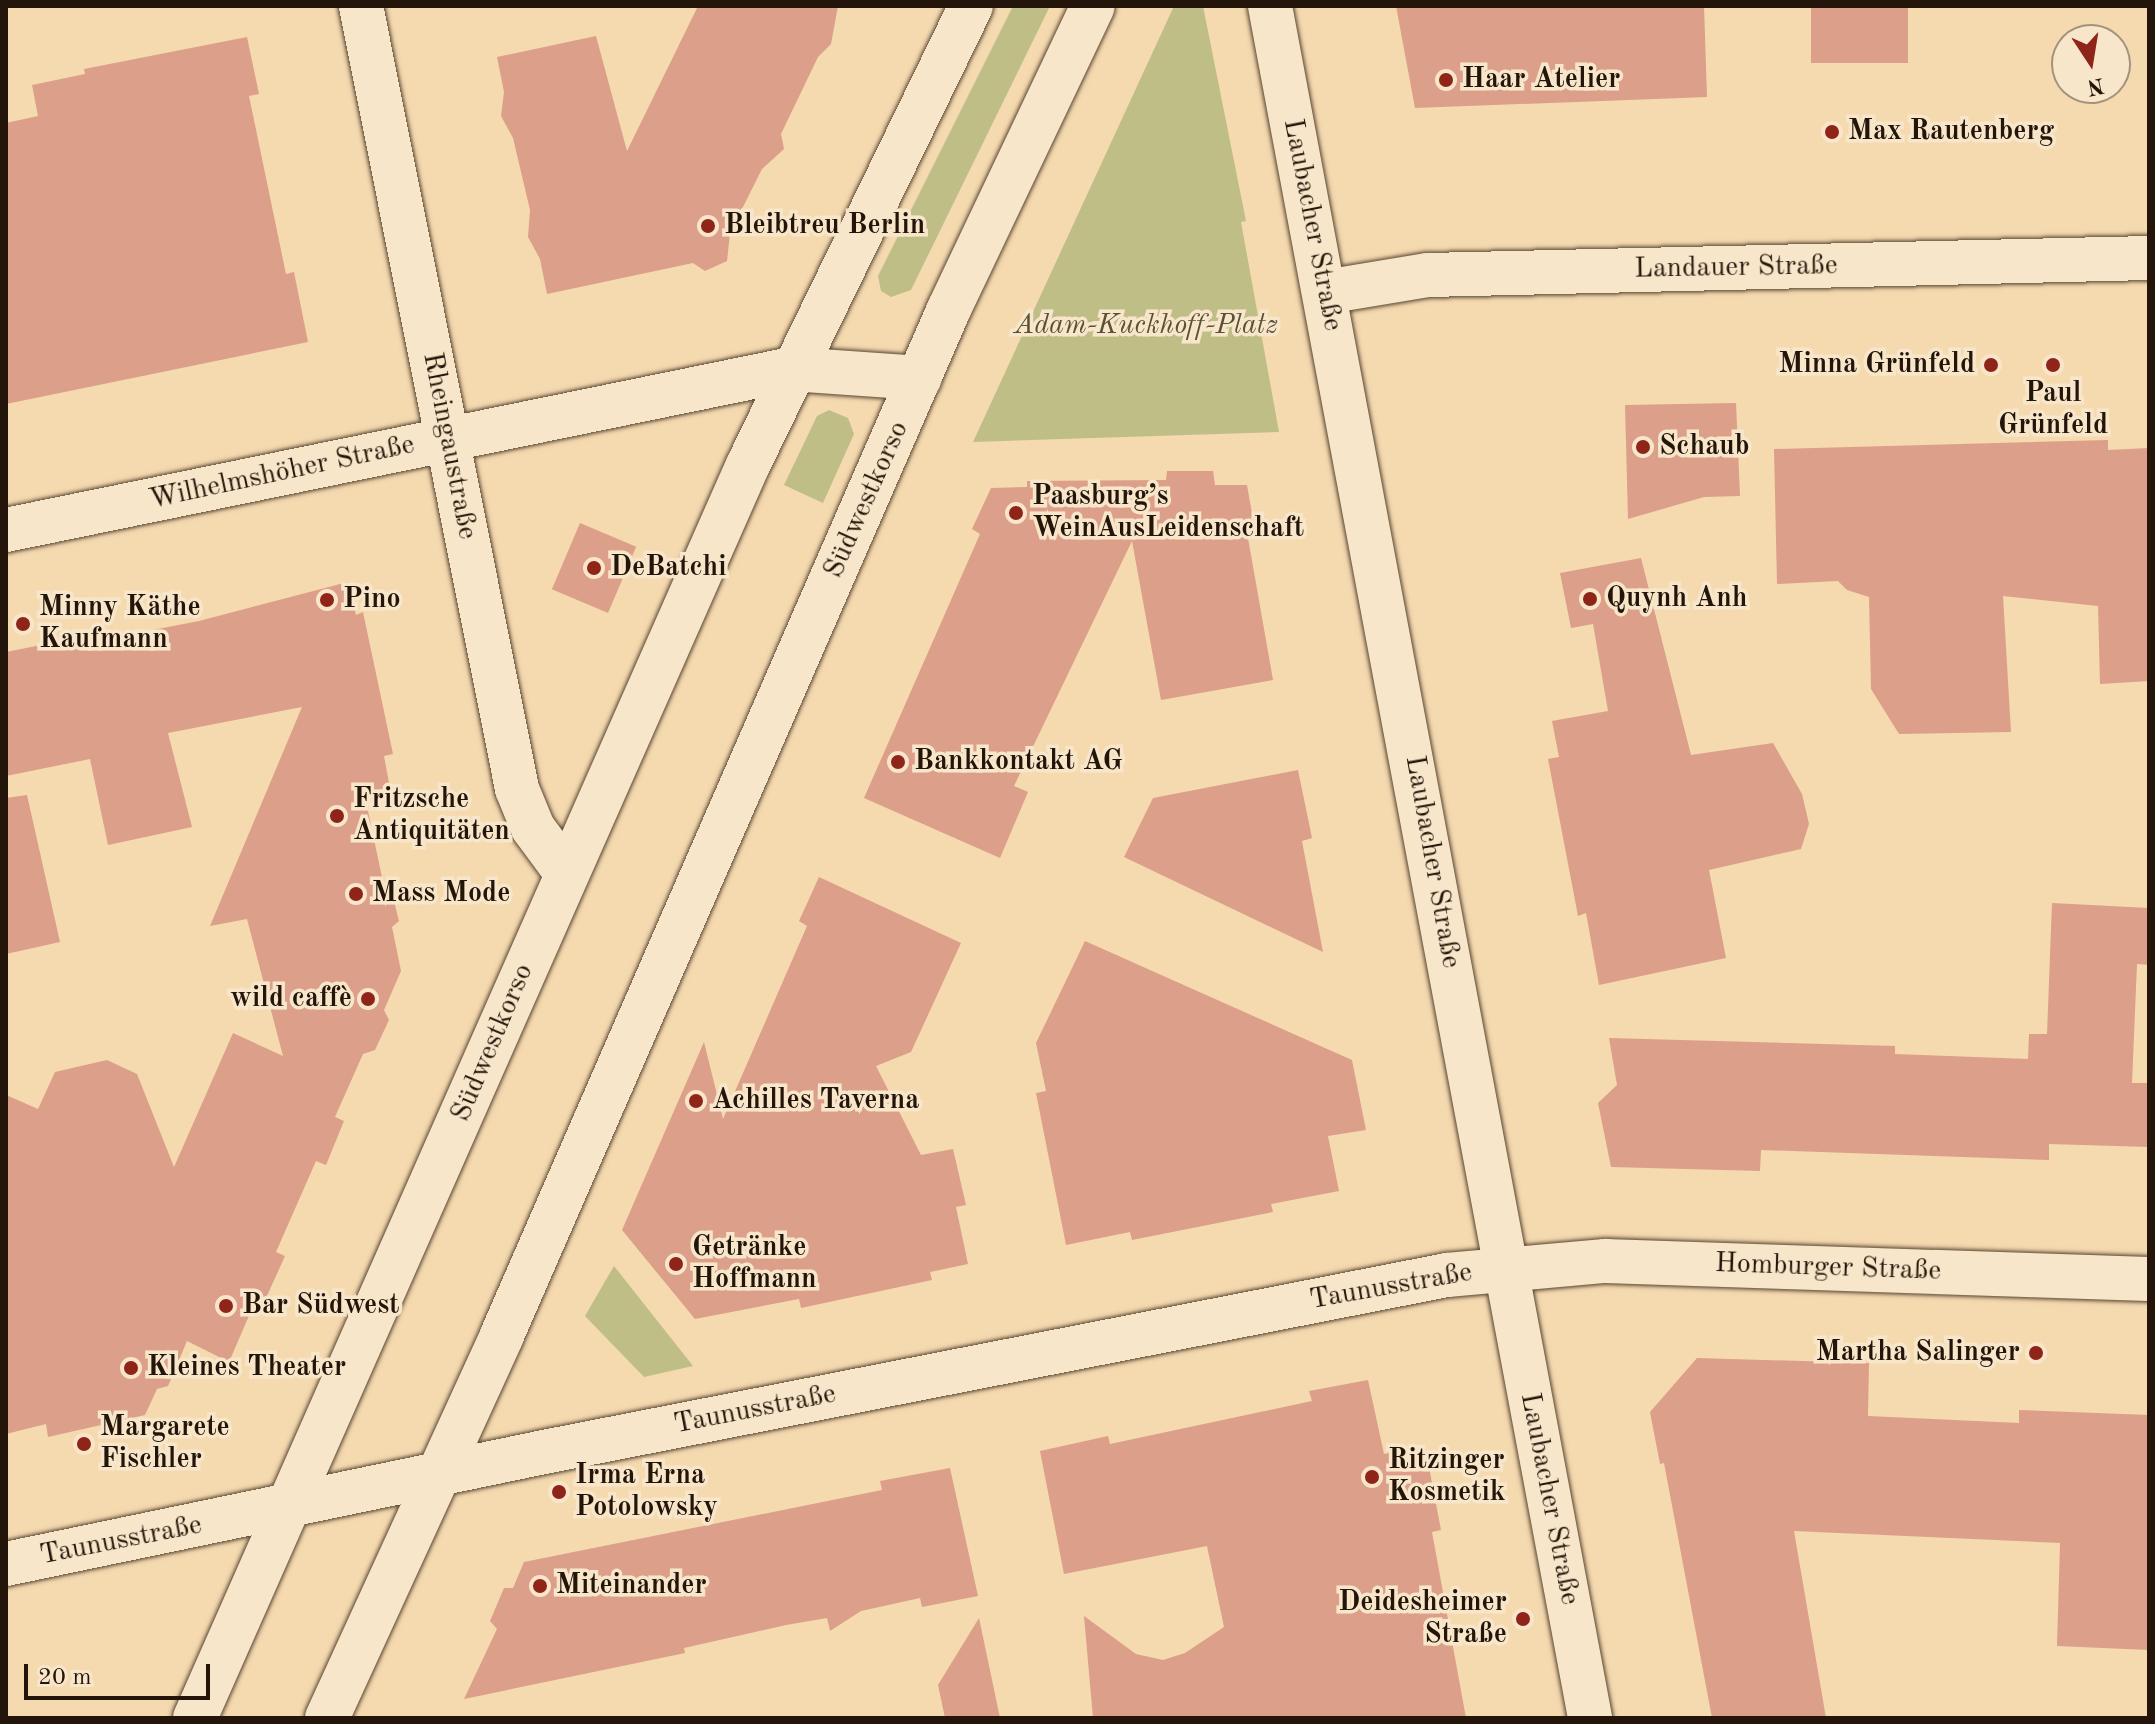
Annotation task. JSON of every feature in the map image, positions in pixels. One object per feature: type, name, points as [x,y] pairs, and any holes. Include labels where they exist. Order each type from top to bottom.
[{"type":"street","name":"Rheingaustraße","points":[[361,6],[517,789],[533,828],[567,874]]},
{"type":"street","name":"Südwestkorso","points":[[195,1718],[792,369],[971,6]]},
{"type":"street","name":"Südwestkorso","points":[[327,1718],[437,1476],[920,378],[1093,6]]},
{"type":"street","name":"Laubacher Straße","points":[[1270,6],[1590,1718]]},
{"type":"street","name":"Landauer Straße","points":[[1325,292],[1428,275],[2149,258]]},
{"type":"street","name":"Wilhelmshöher Straße","points":[[6,530],[792,369]]},
{"type":"street","name":"Südwestkorso","points":[[792,369],[920,378]]},
{"type":"street","name":"Homburger Straße","points":[[1506,1267],[1605,1261],[2149,1279]]},
{"type":"street","name":"Taunusstraße","points":[[6,1564],[1401,1283],[1506,1267]]},
{"type":"green space","points":[[1013,6],[1050,6],[911,290],[891,297],[881,291],[878,276]]},
{"type":"green space","name":"Adam-Kuckhoff-Platz","points":[[1174,6],[1203,6],[1246,221],[1241,222],[1279,432],[973,442]]},
{"type":"green space","points":[[829,410],[848,418],[854,434],[823,503],[784,485],[817,416]]},
{"type":"green space","points":[[614,1266],[693,1366],[644,1377],[585,1316]]},
{"type":"building","points":[[698,6],[838,6],[831,44],[818,57],[781,134],[784,149],[762,169],[730,233],[727,261],[705,271],[693,263],[547,294],[540,259],[528,237],[530,210],[513,138],[501,116],[504,92],[497,57],[596,36],[627,151]]},
{"type":"building","points":[[1396,6],[1704,6],[1707,97],[1415,108]]},
{"type":"building","points":[[1811,6],[1908,6],[1908,63],[1811,63]]},
{"type":"building","points":[[247,37],[259,94],[249,96],[286,274],[294,272],[308,342],[6,404],[6,123],[38,116],[32,85],[85,74],[84,69]]},
{"type":"building","points":[[1736,403],[1740,496],[1704,497],[1628,519],[1625,405]]},
{"type":"building","points":[[2108,440],[2108,450],[2149,448],[2149,681],[2100,684],[2098,606],[2003,596],[2011,732],[1899,734],[1871,689],[1869,597],[1847,590],[1838,581],[1777,584],[1774,449]]},
{"type":"building","points":[[1167,471],[1213,471],[1215,485],[1247,485],[1256,536],[1248,538],[1273,680],[1161,700],[1132,541],[1014,786],[1028,792],[1000,858],[864,798],[980,534],[972,529],[991,488],[1027,487],[1027,481],[1166,480]]},
{"type":"building","name":"DeBatchi","points":[[580,523],[636,547],[608,613],[552,589]]},
{"type":"building","points":[[1641,558],[1691,755],[1773,743],[1802,794],[1809,824],[1801,849],[1709,870],[1726,958],[1599,985],[1586,913],[1578,916],[1548,759],[1559,757],[1552,721],[1608,711],[1593,624],[1571,628],[1560,573]]},
{"type":"building","points":[[348,582],[356,615],[363,612],[393,754],[384,756],[390,788],[364,792],[383,882],[390,885],[399,921],[392,927],[401,971],[384,1010],[389,1020],[375,1050],[363,1054],[335,1117],[344,1121],[326,1165],[316,1161],[276,1252],[285,1256],[266,1298],[258,1295],[229,1362],[187,1341],[168,1386],[157,1389],[145,1415],[48,1437],[46,1424],[6,1434],[6,1095],[38,1109],[55,1072],[107,1060],[137,1074],[174,1167],[233,1033],[283,1056],[247,919],[210,926],[302,707],[168,733],[192,827],[108,845],[90,759],[6,776],[6,652],[61,641],[65,647],[199,621]]},
{"type":"building","points":[[1298,770],[1312,838],[1302,841],[1323,952],[1124,857],[1153,798]]},
{"type":"building","points":[[27,795],[60,942],[6,954],[6,798]]},
{"type":"building","points":[[819,877],[961,943],[911,1052],[876,1066],[921,1155],[953,1149],[966,1205],[956,1207],[968,1264],[930,1272],[932,1280],[801,1308],[799,1299],[695,1319],[622,1230],[704,1042],[723,1119],[807,926],[799,921]]},
{"type":"building","points":[[2052,903],[2149,908],[2149,965],[2137,964],[2132,1083],[2149,1083],[2149,1147],[2049,1144],[2049,1160],[1761,1150],[1760,1171],[1611,1167],[1598,1103],[1617,1085],[1609,1038],[1895,1046],[1895,1054],[2028,1059],[2029,1034],[2047,1034]]},
{"type":"building","points":[[1085,941],[1352,1060],[1366,1130],[1328,1136],[1339,1191],[1271,1204],[1273,1212],[1132,1240],[1130,1232],[1066,1245],[1036,1093],[1046,1091],[1036,1043]]},
{"type":"building","points":[[1697,1358],[1869,1363],[1868,1416],[2019,1423],[2019,1410],[2149,1415],[2149,1650],[2057,1646],[2060,1543],[1794,1531],[1826,1718],[1712,1718],[1664,1463],[1660,1464],[1650,1412]]},
{"type":"building","points":[[1368,1380],[1384,1454],[1425,1446],[1441,1530],[1432,1532],[1466,1718],[1093,1718],[1084,1616],[1136,1654],[1163,1660],[1185,1653],[1224,1627],[1207,1546],[1064,1574],[1040,1451],[1108,1436],[1110,1444],[1312,1401],[1309,1391]]},
{"type":"building","points":[[950,1468],[978,1596],[922,1607],[920,1598],[861,1611],[830,1631],[827,1618],[786,1625],[684,1648],[685,1653],[464,1699],[497,1629],[490,1621],[504,1588],[513,1588],[524,1562],[882,1490],[880,1481]]},
{"type":"building","points":[[979,1618],[1000,1718],[945,1718],[938,1685]]},
{"type":"place","name":"Haar Atelier","points":[[1446,80]]},
{"type":"place","name":"Max Rautenberg","points":[[1832,132]]},
{"type":"place","name":"Bleibtreu Berlin","points":[[708,226]]},
{"type":"place","name":"Minna Grünfeld","points":[[1991,365]]},
{"type":"place","name":"Paul Grünfeld","points":[[2053,365]]},
{"type":"place","name":"Schaub","points":[[1643,447]]},
{"type":"place","name":"Paasburg’s WeinAusLeidenschaft","points":[[1016,513]]},
{"type":"place","name":"DeBatchi","points":[[594,568]]},
{"type":"place","name":"Quynh Anh","points":[[1590,599]]},
{"type":"place","name":"Pino","points":[[327,600]]},
{"type":"place","name":"Minny Käthe Kaufmann","points":[[23,624]]},
{"type":"place","name":"Bankkontakt AG","points":[[898,762]]},
{"type":"place","name":"Fritzsche Antiquitäten","points":[[337,816]]},
{"type":"place","name":"Mass Mode","points":[[356,894]]},
{"type":"place","name":"wild caffè","points":[[368,999]]},
{"type":"place","name":"Achilles Taverna","points":[[696,1101]]},
{"type":"place","name":"Getränke Hoffmann","points":[[676,1264]]},
{"type":"place","name":"Bar Südwest","points":[[226,1306]]},
{"type":"place","name":"Martha Salinger","points":[[2036,1353]]},
{"type":"place","name":"Kleines Theater","points":[[131,1368]]},
{"type":"place","name":"Margarete Fischler","points":[[84,1444]]},
{"type":"place","name":"Ritzinger Kosmetik","points":[[1372,1477]]},
{"type":"place","name":"Irma Erna Potolowsky","points":[[559,1492]]},
{"type":"place","name":"Miteinander","points":[[540,1586]]},
{"type":"place","name":"Deidesheimer Straße","points":[[1523,1619]]}]
